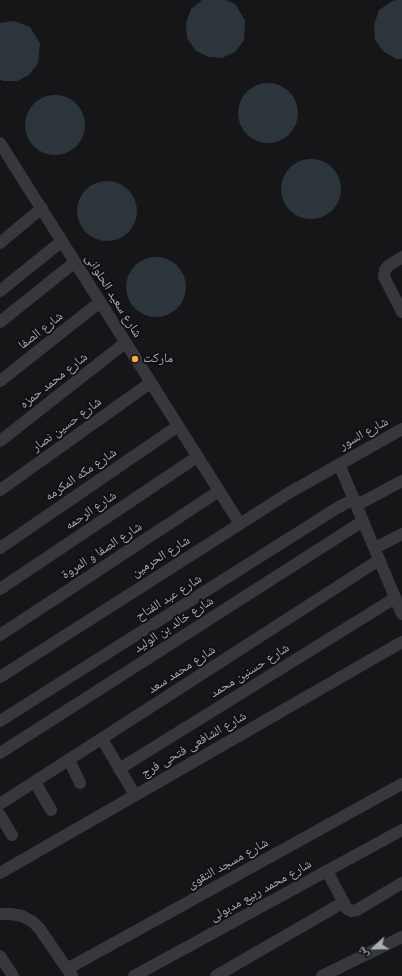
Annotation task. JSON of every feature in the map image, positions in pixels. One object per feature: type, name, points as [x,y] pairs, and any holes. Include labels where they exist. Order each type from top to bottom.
[{"type":"street","name":"شارع سعيد الحلوانى","points":[[0,143],[4,157],[42,208],[150,383],[240,524]]},
{"type":"street","points":[[0,243],[42,208]]},
{"type":"street","points":[[0,291],[62,241]]},
{"type":"street","points":[[402,257],[388,266],[385,270],[384,277],[402,312]]},
{"type":"street","points":[[0,322],[75,262]]},
{"type":"street","name":"شارع الصفا","points":[[0,381],[100,302]]},
{"type":"street","name":"شارع محمد حمزه","points":[[0,441],[125,342]]},
{"type":"street","name":"شارع حسين نصار","points":[[0,490],[150,383]]},
{"type":"street","name":"شارع مكه المكرمه","points":[[0,548],[178,426]]},
{"type":"street","name":"شارع السور","points":[[339,464],[402,429]]},
{"type":"street","name":"شارع الرحمه","points":[[0,589],[197,457]]},
{"type":"street","points":[[339,464],[377,554],[396,590],[401,611]]},
{"type":"street","name":"شارع الحرمين","points":[[0,677],[287,494],[339,464]]},
{"type":"street","name":"شارع عبد الفتاح","points":[[0,721],[325,516],[402,481]]},
{"type":"street","name":"شارع الصفا و المروة","points":[[0,634],[219,491]]},
{"type":"street","name":"شارع خالد بن الوليد","points":[[0,753],[363,521]]},
{"type":"street","name":"شارع محمد سعد","points":[[0,804],[102,739],[377,554],[402,534]]},
{"type":"street","name":"شارع حسنين محمد","points":[[119,768],[396,590]]},
{"type":"street","name":"شارع الشافعى فتحى فرج","points":[[0,873],[402,642]]},
{"type":"street","points":[[102,739],[135,795]]},
{"type":"street","points":[[69,760],[80,783]]},
{"type":"street","points":[[35,782],[51,810]]},
{"type":"street","name":"شارع مسجد التقوى","points":[[69,972],[402,784]]},
{"type":"street","points":[[0,815],[12,835]]},
{"type":"street","name":"شارع محمد ربيع مدبولى","points":[[134,976],[402,830]]},
{"type":"street","points":[[327,871],[347,906],[357,910],[402,883]]},
{"type":"street","points":[[216,976],[347,906]]},
{"type":"street","points":[[0,914],[22,916],[33,922],[39,928],[69,972]]},
{"type":"street","points":[[322,976],[402,937]]},
{"type":"street","points":[[0,956],[14,976]]},
{"type":"shaded area","points":[[202,0],[226,0],[235,4],[245,20],[244,40],[235,52],[222,58],[209,57],[196,51],[187,38],[186,23],[191,9]]},
{"type":"shaded area","points":[[396,0],[402,0],[402,59],[397,59],[384,52],[375,40],[374,25],[379,10]]},
{"type":"shaded area","points":[[14,21],[30,27],[40,43],[38,63],[29,75],[17,81],[3,81],[0,79],[0,23]]},
{"type":"shaded area","points":[[268,83],[285,88],[293,96],[298,113],[293,130],[285,138],[268,143],[251,138],[243,130],[238,113],[243,96],[251,88]]},
{"type":"shaded area","points":[[55,95],[72,100],[80,108],[85,125],[80,142],[72,150],[55,155],[38,150],[30,142],[25,125],[30,108],[38,100]]},
{"type":"shaded area","points":[[311,159],[328,164],[336,172],[341,189],[336,206],[328,214],[311,219],[294,214],[286,206],[281,189],[286,172],[294,164]]},
{"type":"shaded area","points":[[107,181],[124,186],[132,194],[137,211],[132,228],[124,236],[107,241],[90,236],[82,228],[77,211],[82,194],[90,186]]},
{"type":"shaded area","points":[[156,257],[173,262],[181,270],[186,287],[181,304],[173,312],[156,317],[139,312],[131,304],[126,287],[131,270],[139,262]]},
{"type":"place","name":"ماركت","points":[[135,359]]}]
